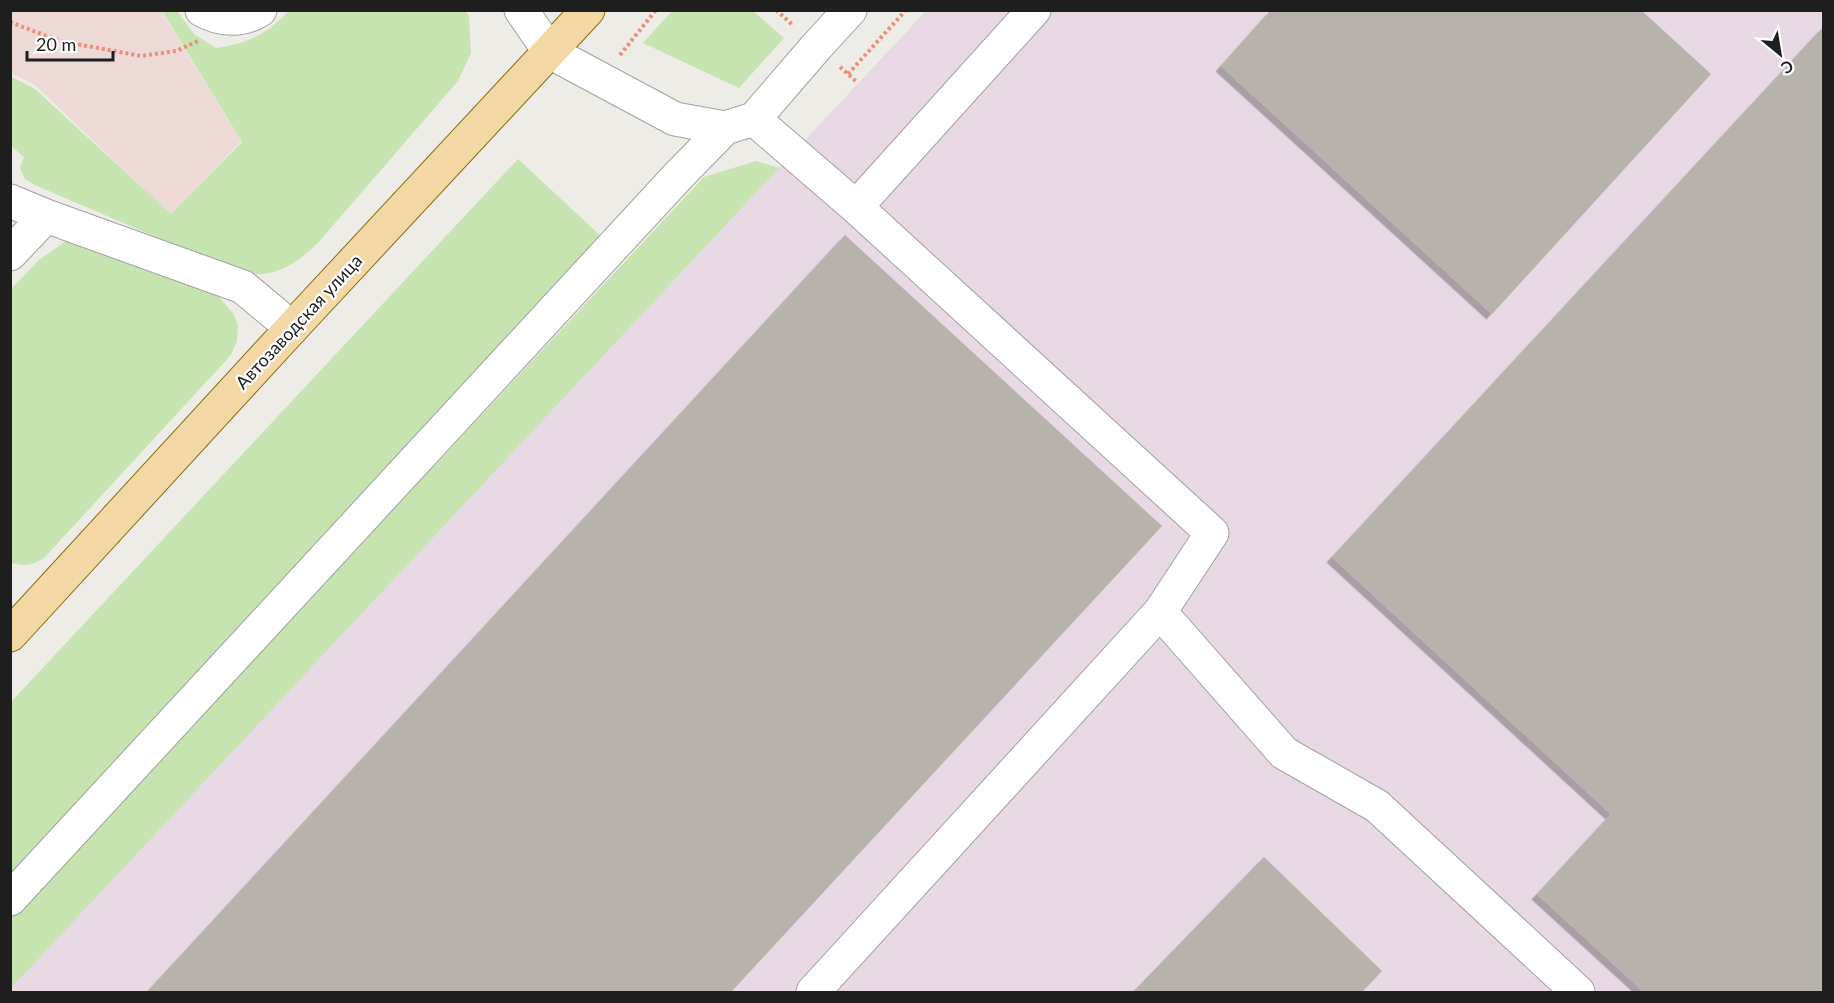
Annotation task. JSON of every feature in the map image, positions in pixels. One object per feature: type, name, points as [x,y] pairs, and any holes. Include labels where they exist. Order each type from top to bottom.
[{"type":"main road","name":"Автозаводская улица","points":[[15,622],[588,10]]},
{"type":"street","points":[[208,14],[234,19],[254,15],[260,10]]},
{"type":"street","points":[[522,10],[550,52],[675,119],[739,123],[856,207],[1212,533],[1160,612],[813,993]]},
{"type":"street","points":[[10,899],[679,175],[739,123],[850,10]]},
{"type":"street","points":[[856,207],[1034,10]]},
{"type":"street","points":[[10,201],[243,287],[292,328]]},
{"type":"street","points":[[10,254],[46,216]]},
{"type":"street","points":[[1160,612],[1284,753],[1377,806],[1578,993]]},
{"type":"path","points":[[600,79],[656,10]]},
{"type":"path","points":[[848,74],[906,10]]},
{"type":"path","points":[[10,22],[60,41],[141,56],[176,51],[205,38],[208,14]]},
{"type":"shaded area","points":[[10,11],[161,11],[241,141],[171,215],[35,85],[11,73]]},
{"type":"shaded area","points":[[926,11],[1823,11],[1823,992],[11,992],[10,988]]},
{"type":"green space","points":[[465,10],[469,17],[471,53],[458,81],[317,244],[298,260],[271,273],[235,271],[37,186],[25,179],[20,168],[24,157],[11,146],[10,76],[35,89],[171,214],[242,142],[162,11],[177,11],[194,34],[216,48],[256,37],[289,11]]},
{"type":"green space","points":[[672,11],[753,11],[784,38],[739,88],[643,43]]},
{"type":"green space","points":[[518,159],[604,239],[11,876],[10,703]]},
{"type":"green space","points":[[756,161],[779,168],[11,988],[10,920],[704,177]]},
{"type":"green space","points":[[66,241],[88,241],[217,295],[233,313],[238,325],[237,341],[231,355],[44,558],[31,564],[19,565],[10,562],[10,290],[39,260]]},
{"type":"building","points":[[1271,10],[1641,10],[1711,74],[1492,314],[1221,66]]},
{"type":"building","points":[[1824,26],[1824,992],[1644,992],[1537,894],[1611,814],[1332,557]]},
{"type":"building","points":[[845,235],[1162,526],[731,992],[147,992]]},
{"type":"building","points":[[1264,857],[1382,971],[1362,992],[1133,992]]}]
